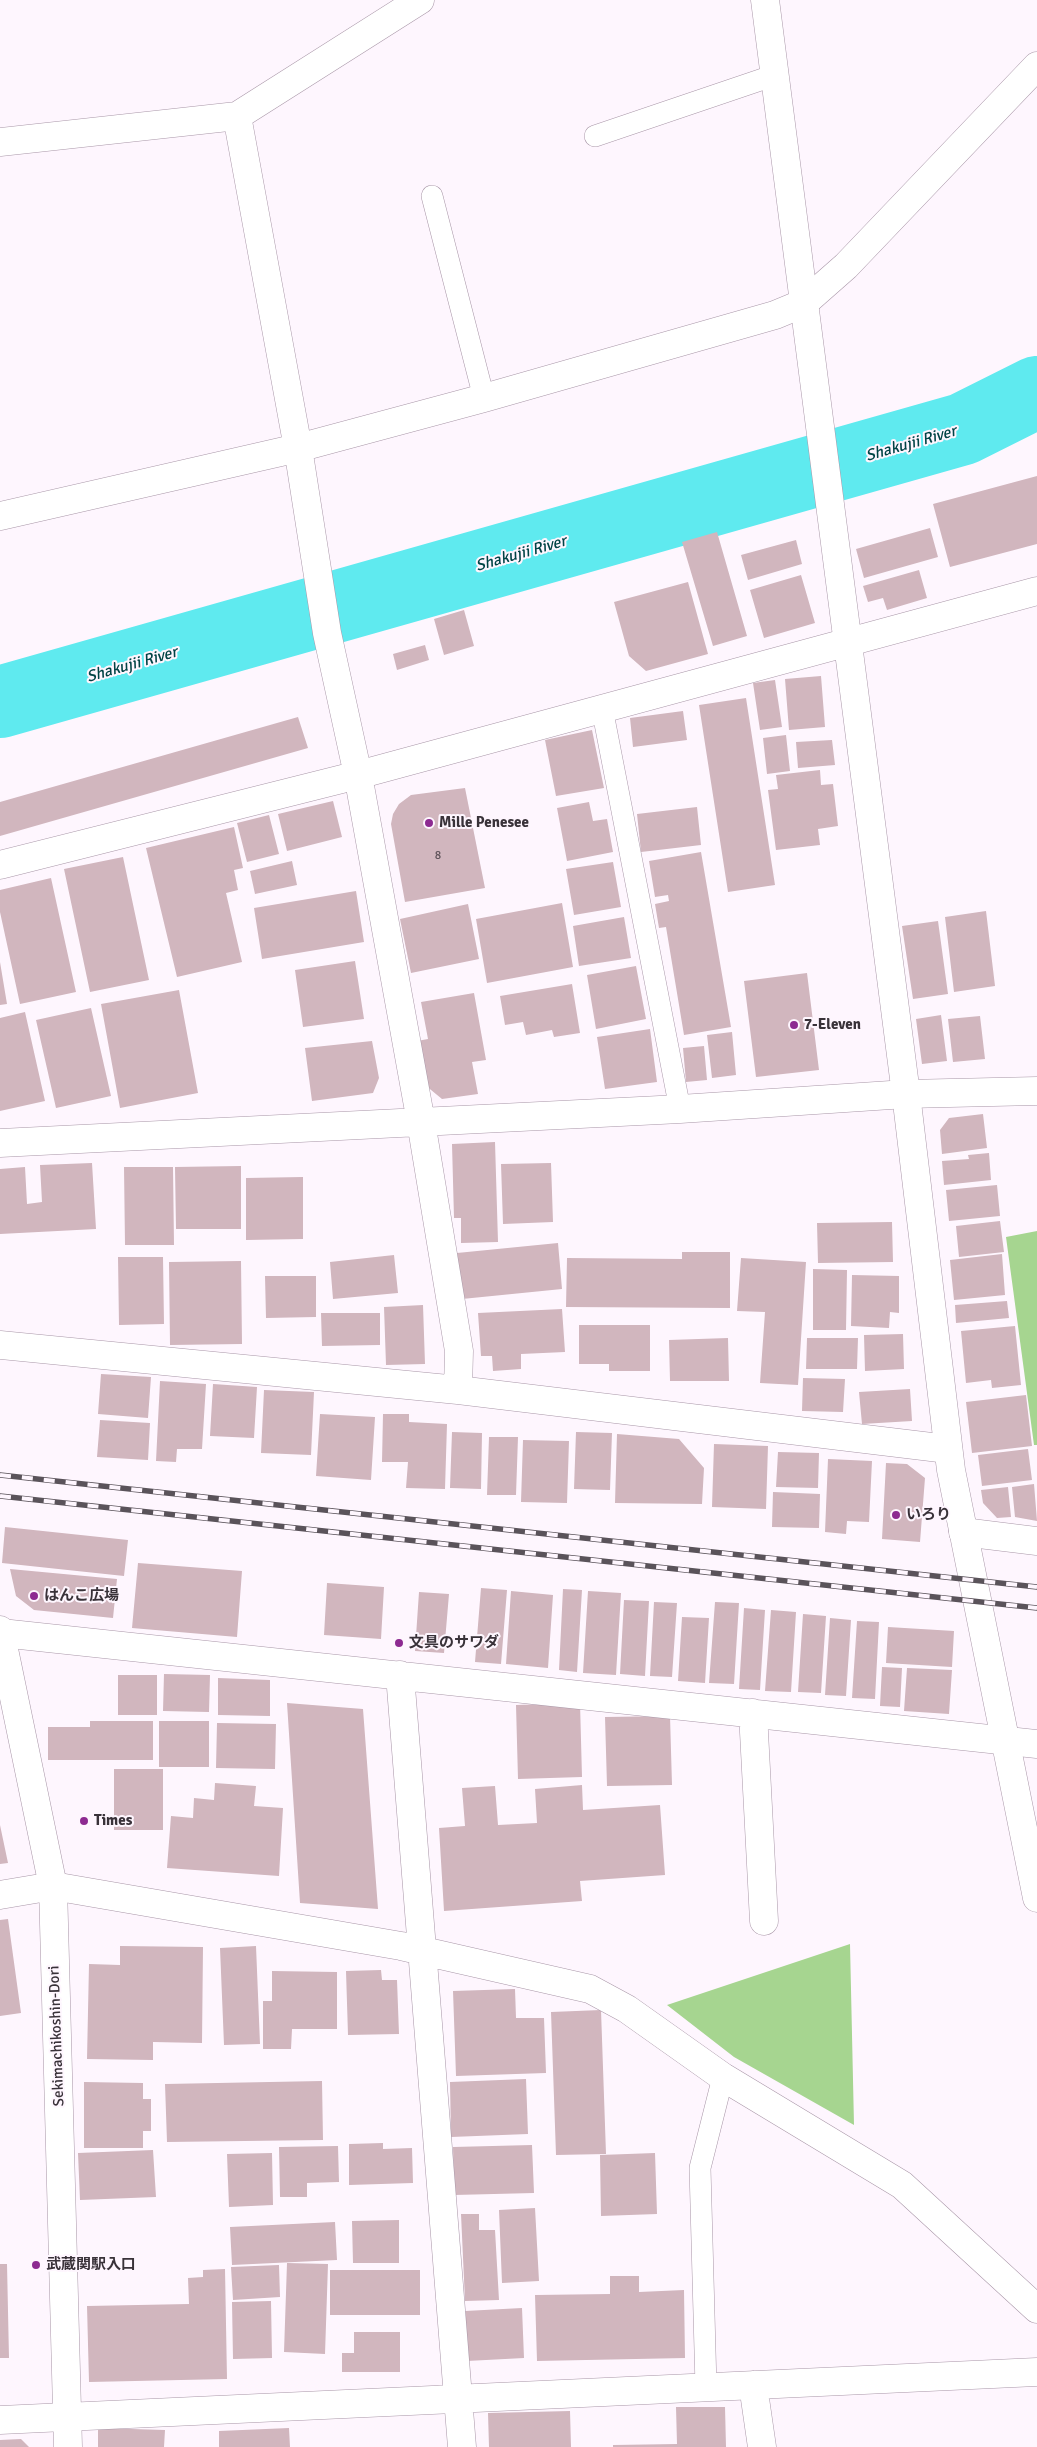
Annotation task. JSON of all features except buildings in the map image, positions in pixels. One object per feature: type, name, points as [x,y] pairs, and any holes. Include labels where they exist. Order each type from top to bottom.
[{"type":"street","points":[[0,142],[237,116],[420,0]]},
{"type":"street","points":[[766,0],[906,1094],[948,1449],[1037,1898]]},
{"type":"street","points":[[0,516],[298,448],[484,398],[775,315],[804,304],[846,266],[1037,66]]},
{"type":"street","points":[[237,116],[298,448],[327,633],[358,775],[421,1122],[459,1351],[458,1390]]},
{"type":"street","points":[[0,865],[358,775],[1037,592]]},
{"type":"street","points":[[0,1143],[680,1109],[906,1094],[1037,1091]]},
{"type":"street","points":[[0,1345],[458,1390],[948,1449]]},
{"type":"street","points":[[963,1532],[1037,1541]]},
{"type":"street","points":[[0,1631],[1037,1744]]},
{"type":"street","name":"Sekimachikoshin-Dori","points":[[0,1631],[54,1886],[68,2447]]},
{"type":"street","points":[[400,1675],[462,2447]]},
{"type":"street","points":[[753,1713],[764,1921]]},
{"type":"street","points":[[0,1895],[54,1886],[422,1950],[590,1989],[627,2009],[723,2077],[902,2185],[1037,2309]]},
{"type":"street","points":[[0,2420],[1037,2372]]},
{"type":"street","points":[[753,2385],[762,2447]]},
{"type":"lane","points":[[595,136],[775,75]]},
{"type":"lane","points":[[432,196],[484,398]]},
{"type":"lane","points":[[602,708],[680,1109]]},
{"type":"lane","points":[[706,2387],[700,2168],[723,2077]]},
{"type":"green space","points":[[1037,1231],[1037,1445],[1034,1445],[1006,1237]]},
{"type":"green space","points":[[850,1944],[854,2125],[734,2057],[667,2005]]},
{"type":"waterway","name":"Shakujii River","points":[[0,702],[963,429],[1037,392]]},
{"type":"railway","points":[[0,1475],[1037,1587]]},
{"type":"railway","points":[[0,1496],[1037,1608]]},
{"type":"place","name":"Mille Penesee","points":[[429,823]]},
{"type":"place","name":"7-Eleven","points":[[794,1025]]},
{"type":"place","name":"いろり","points":[[896,1515]]},
{"type":"place","name":"はんこ広場","points":[[34,1596]]},
{"type":"place","name":"文具のサワダ","points":[[399,1643]]},
{"type":"place","name":"Times","points":[[84,1821]]},
{"type":"place","name":"武蔵関駅入口","points":[[36,2265]]}]
